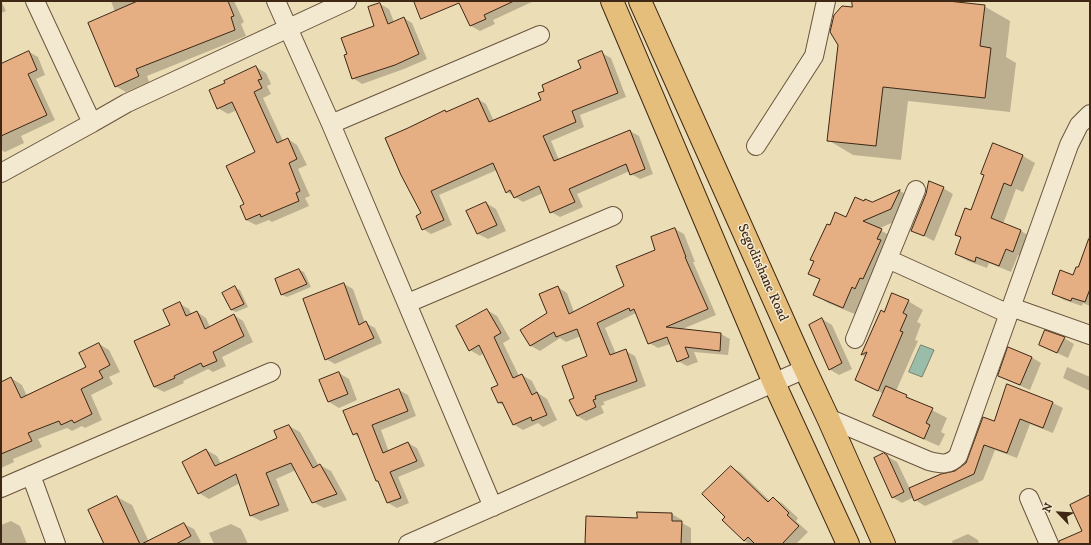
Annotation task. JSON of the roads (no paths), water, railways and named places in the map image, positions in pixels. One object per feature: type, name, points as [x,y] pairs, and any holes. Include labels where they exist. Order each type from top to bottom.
[{"type":"main road","points":[[612,1],[774,383],[848,544]]},
{"type":"main road","name":"Segoditshane Road","points":[[640,1],[884,544]]},
{"type":"street","points":[[35,1],[92,123]]},
{"type":"street","points":[[276,1],[408,303],[493,507]]},
{"type":"street","points":[[1,173],[127,103],[347,1]]},
{"type":"street","points":[[756,146],[814,56],[826,1]]},
{"type":"street","points":[[331,124],[540,35]]},
{"type":"street","points":[[828,418],[942,465],[952,462],[958,456],[1069,145],[1080,125],[1090,114]]},
{"type":"street","points":[[855,339],[916,190]]},
{"type":"street","points":[[408,303],[613,216]]},
{"type":"street","points":[[888,259],[1010,310],[1090,335]]},
{"type":"street","points":[[408,544],[805,369]]},
{"type":"street","points":[[1,488],[271,372]]},
{"type":"street","points":[[31,475],[56,544]]},
{"type":"street","points":[[1029,498],[1049,544]]}]
